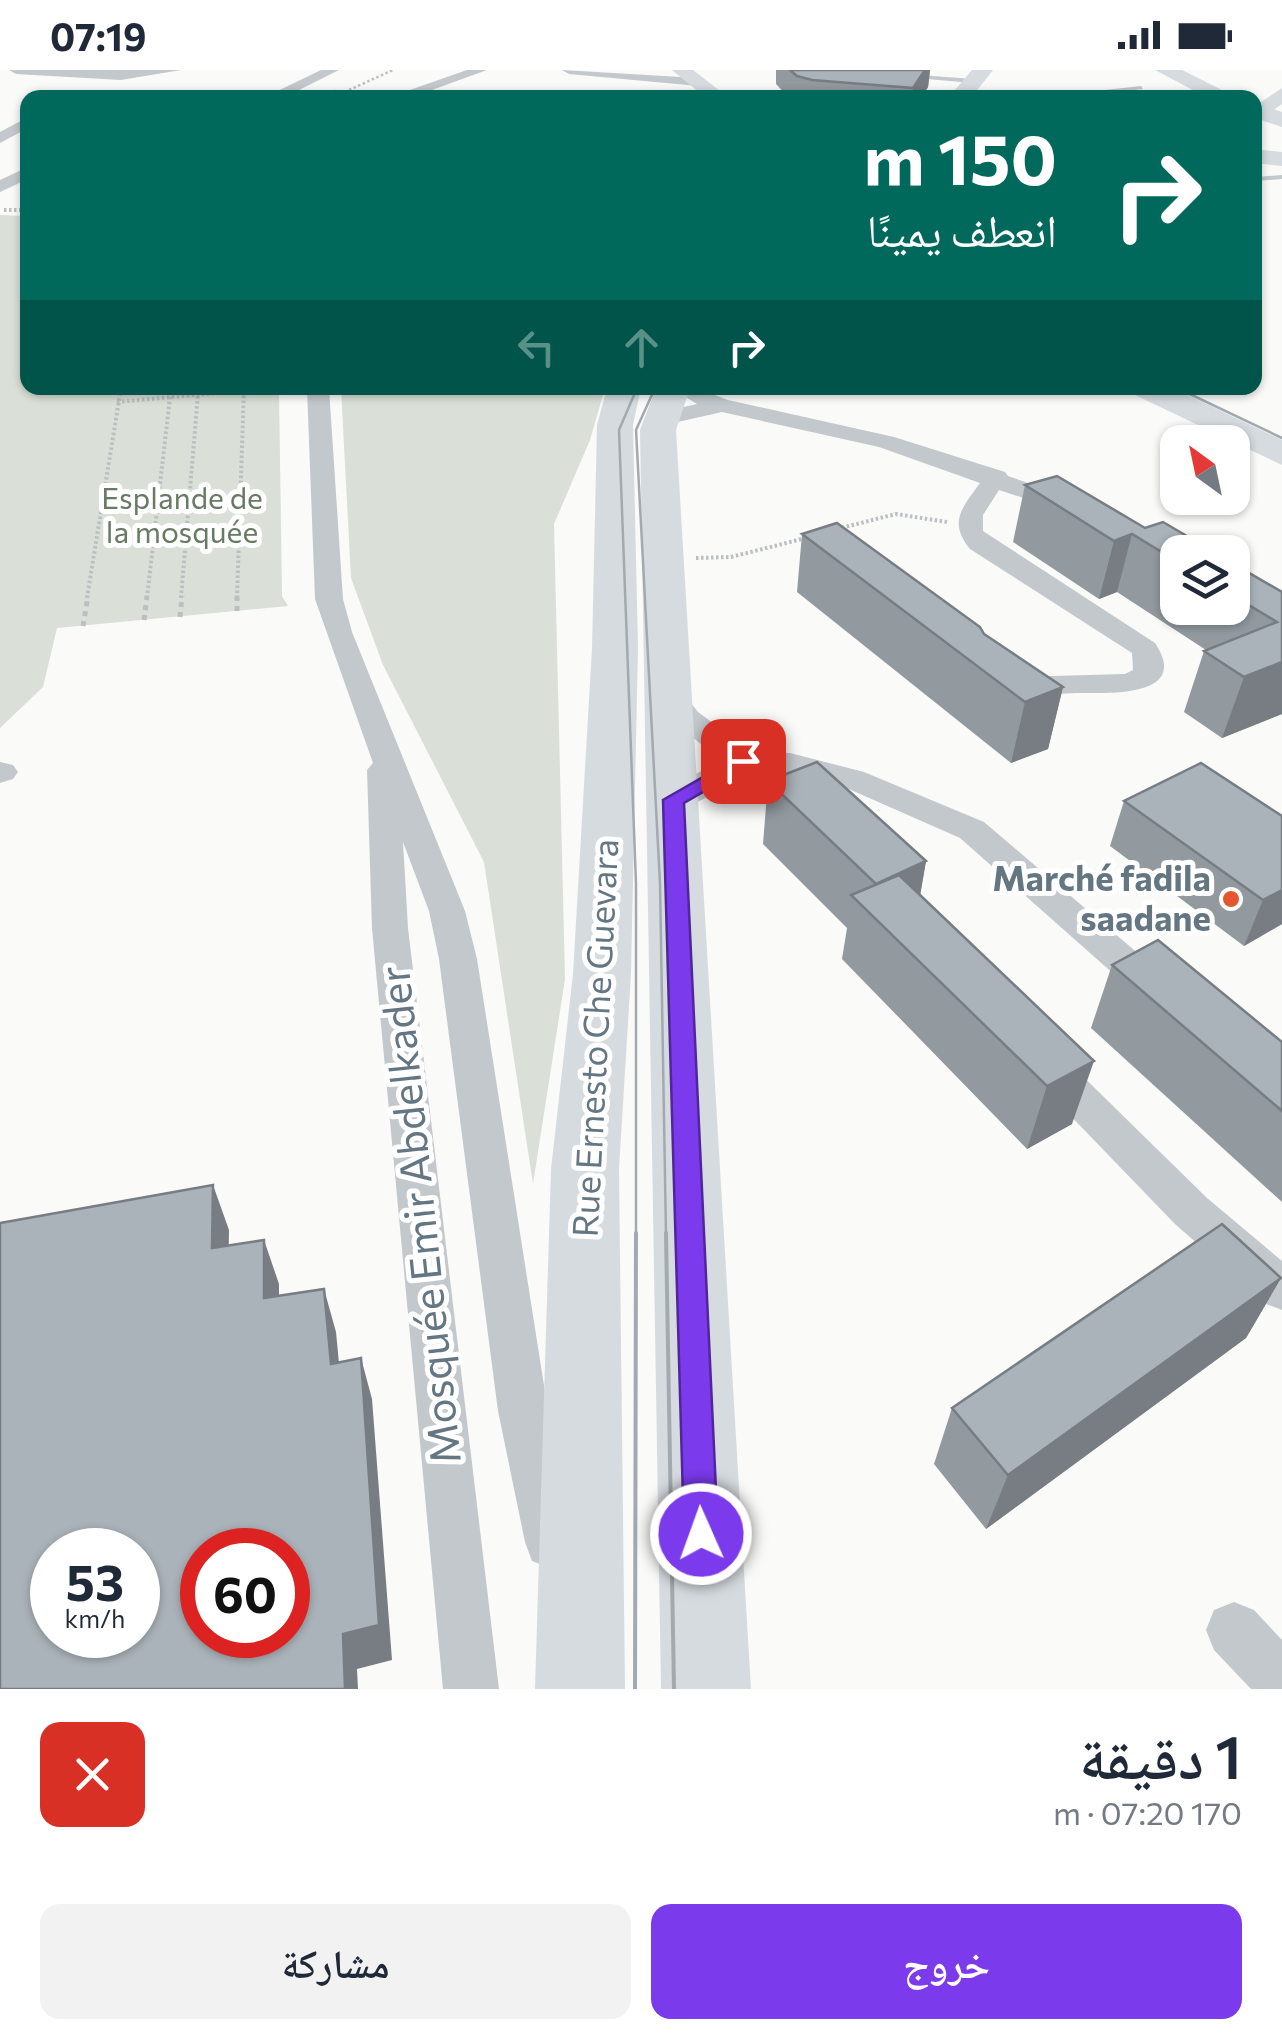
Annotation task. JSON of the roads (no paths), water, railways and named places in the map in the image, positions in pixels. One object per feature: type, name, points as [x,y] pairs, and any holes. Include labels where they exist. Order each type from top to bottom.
[{"type":"main road","points":[[1165,70],[1210,90]]},
{"type":"main road","points":[[1205,88],[1201,78],[1223,70]]},
{"type":"main road","points":[[1265,161],[1282,148]]},
{"type":"main road","points":[[1161,395],[1282,454]]},
{"type":"main road","name":"Rue Ernesto Che Guevara","points":[[581,1684],[585,1169],[602,974],[616,648],[615,425],[672,397],[662,559],[706,1689]]},
{"type":"street","points":[[16,70],[174,70]]},
{"type":"street","points":[[291,90],[332,70]]},
{"type":"street","points":[[418,90],[480,70]]},
{"type":"street","points":[[569,70],[689,76]]},
{"type":"street","points":[[15,86],[48,71]]},
{"type":"street","points":[[583,90],[606,72]]},
{"type":"street","points":[[479,88],[494,79]]},
{"type":"street","points":[[318,395],[329,599],[338,632],[446,911],[458,959],[524,1411],[581,1684]]},
{"type":"street","points":[[672,397],[826,425],[996,477],[1080,512]]},
{"type":"street","points":[[986,686],[1131,683],[1147,675],[1150,662],[1145,649],[979,543],[968,522],[996,477]]},
{"type":"street","points":[[668,694],[687,719],[743,761],[790,777],[853,820]]},
{"type":"street","name":"Mosquée Emir Abdelkader","points":[[382,740],[390,928],[472,1689]]},
{"type":"street","points":[[674,800],[743,761],[790,762],[853,779],[972,830],[1179,1010]]},
{"type":"street","points":[[1021,1032],[1053,1073],[1140,1162],[1282,1289]]},
{"type":"street","points":[[1234,1630],[1282,1681]]},
{"type":"lane","points":[[886,74],[972,83]]},
{"type":"lane","points":[[1120,90],[1141,88]]},
{"type":"lane","points":[[1265,161],[1282,177]]},
{"type":"lane","points":[[1265,161],[1282,185]]},
{"type":"tram line","points":[[634,395],[619,430],[636,884],[636,1233]]},
{"type":"tram line","points":[[652,395],[636,430],[660,883],[666,1235]]},
{"type":"tram line","points":[[1192,395],[1282,438]]},
{"type":"tram line","points":[[635,1689],[636,1233]]},
{"type":"tram line","points":[[666,1233],[674,1689]]},
{"type":"place","name":"Marché fadila saadane","points":[[1231,899]]},
{"type":"park label","name":"Esplande de la mosquée","points":[[182,516]]}]
